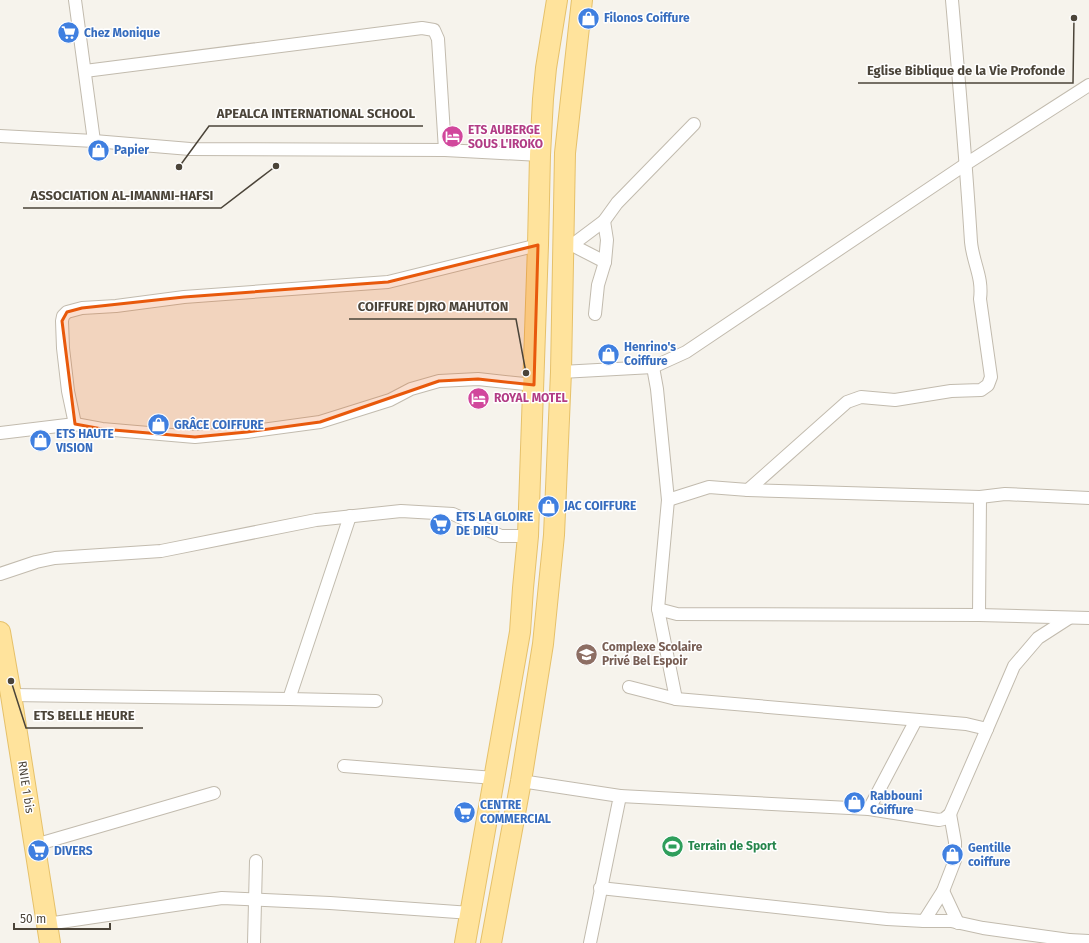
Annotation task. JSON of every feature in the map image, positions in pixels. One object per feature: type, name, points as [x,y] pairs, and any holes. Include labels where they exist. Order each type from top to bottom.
[{"type":"main road","points":[[465,943],[520,632],[528,536],[543,99],[546,68],[557,0]]},
{"type":"main road","points":[[491,943],[544,644],[553,551],[559,392],[568,248],[565,154],[582,0]]},
{"type":"main road","name":"RNIE 1 bis","points":[[0,632],[48,934]]},
{"type":"street","points":[[75,0],[94,141]]},
{"type":"street","points":[[748,490],[847,402],[861,397],[895,400],[951,391],[981,390],[988,385],[991,377],[980,299],[981,289],[979,275],[972,252],[952,0]]},
{"type":"street","points":[[85,71],[422,28],[434,30],[438,38],[445,150]]},
{"type":"street","points":[[561,372],[653,367],[686,352],[966,164],[1089,85]]},
{"type":"street","points":[[568,248],[604,221],[617,203],[694,124]]},
{"type":"street","points":[[0,136],[94,141],[190,149],[445,150],[540,155]]},
{"type":"street","points":[[595,314],[598,285],[605,262],[607,240],[604,221]]},
{"type":"street","points":[[75,424],[68,391],[63,348],[62,321],[63,316],[67,312],[82,308],[116,306],[184,297],[388,282],[538,245]]},
{"type":"street","points":[[568,248],[605,262]]},
{"type":"street","points":[[653,367],[657,389],[668,500],[658,609],[676,699]]},
{"type":"street","points":[[0,433],[75,424],[195,437],[247,432],[320,422],[390,400],[411,389],[439,381],[478,379],[534,385]]},
{"type":"street","points":[[668,500],[709,487],[748,490],[980,497],[1005,494],[1089,498]]},
{"type":"street","points":[[979,615],[980,497]]},
{"type":"street","points":[[0,574],[36,562],[55,558],[161,551],[316,520],[401,511],[453,514],[501,536],[528,536]]},
{"type":"street","points":[[289,699],[350,516]]},
{"type":"street","points":[[658,609],[677,614],[979,615],[1089,618]]},
{"type":"street","points":[[662,626],[677,614]]},
{"type":"street","points":[[521,780],[620,796],[869,809],[939,820],[944,819],[950,814],[1014,666],[1038,638],[1069,618]]},
{"type":"street","points":[[629,687],[676,699],[966,724],[987,729]]},
{"type":"street","points":[[11,695],[376,701]]},
{"type":"street","points":[[869,809],[916,720]]},
{"type":"street","points":[[344,766],[494,778]]},
{"type":"street","points":[[35,845],[214,793]]},
{"type":"street","points":[[590,943],[620,796]]},
{"type":"street","points":[[924,921],[943,891],[954,860],[954,842],[950,814]]},
{"type":"street","points":[[254,943],[256,860]]},
{"type":"street","points":[[600,888],[887,919],[951,921],[983,928],[1069,941],[1089,941]]},
{"type":"street","points":[[943,891],[958,923]]},
{"type":"street","points":[[48,934],[222,898],[471,913]]},
{"type":"highlighted area","points":[[538,245],[534,385],[478,379],[439,381],[320,422],[247,432],[195,437],[102,429],[75,424],[62,321],[67,312],[82,308],[184,297],[388,282]]},
{"type":"place","name":"Filonos Coiffure","points":[[589,18]]},
{"type":"place","name":"Eglise Biblique de la Vie Profonde","points":[[1074,18]]},
{"type":"place","name":"Chez Monique","points":[[69,33]]},
{"type":"place","name":"ETS AUBERGE SOUS L'IROKO","points":[[453,137]]},
{"type":"place","name":"Papier","points":[[98,150]]},
{"type":"place","name":"ASSOCIATION AL-IMANMI-HAFSI","points":[[276,166]]},
{"type":"place","name":"APEALCA INTERNATIONAL SCHOOL","points":[[179,167]]},
{"type":"place","name":"Henrino's Coiffure","points":[[608,354]]},
{"type":"place","name":"COIFFURE DJRO MAHUTON","points":[[526,373]]},
{"type":"place","name":"ROYAL MOTEL","points":[[479,398]]},
{"type":"place","name":"GRÂCE COIFFURE","points":[[158,425]]},
{"type":"place","name":"ETS HAUTE VISION","points":[[41,441]]},
{"type":"place","name":"JAC COIFFURE","points":[[548,506]]},
{"type":"place","name":"ETS LA GLOIRE DE DIEU","points":[[441,524]]},
{"type":"place","name":"Complexe Scolaire Privé Bel Espoir","points":[[586,654]]},
{"type":"place","name":"ETS BELLE HEURE","points":[[11,681]]},
{"type":"place","name":"Rabbouni Coiffure","points":[[855,803]]},
{"type":"place","name":"CENTRE COMMERCIAL","points":[[464,812]]},
{"type":"place","name":"Terrain de Sport","points":[[672,846]]},
{"type":"place","name":"DIVERS","points":[[39,851]]},
{"type":"place","name":"Gentille coiffure","points":[[953,855]]}]
